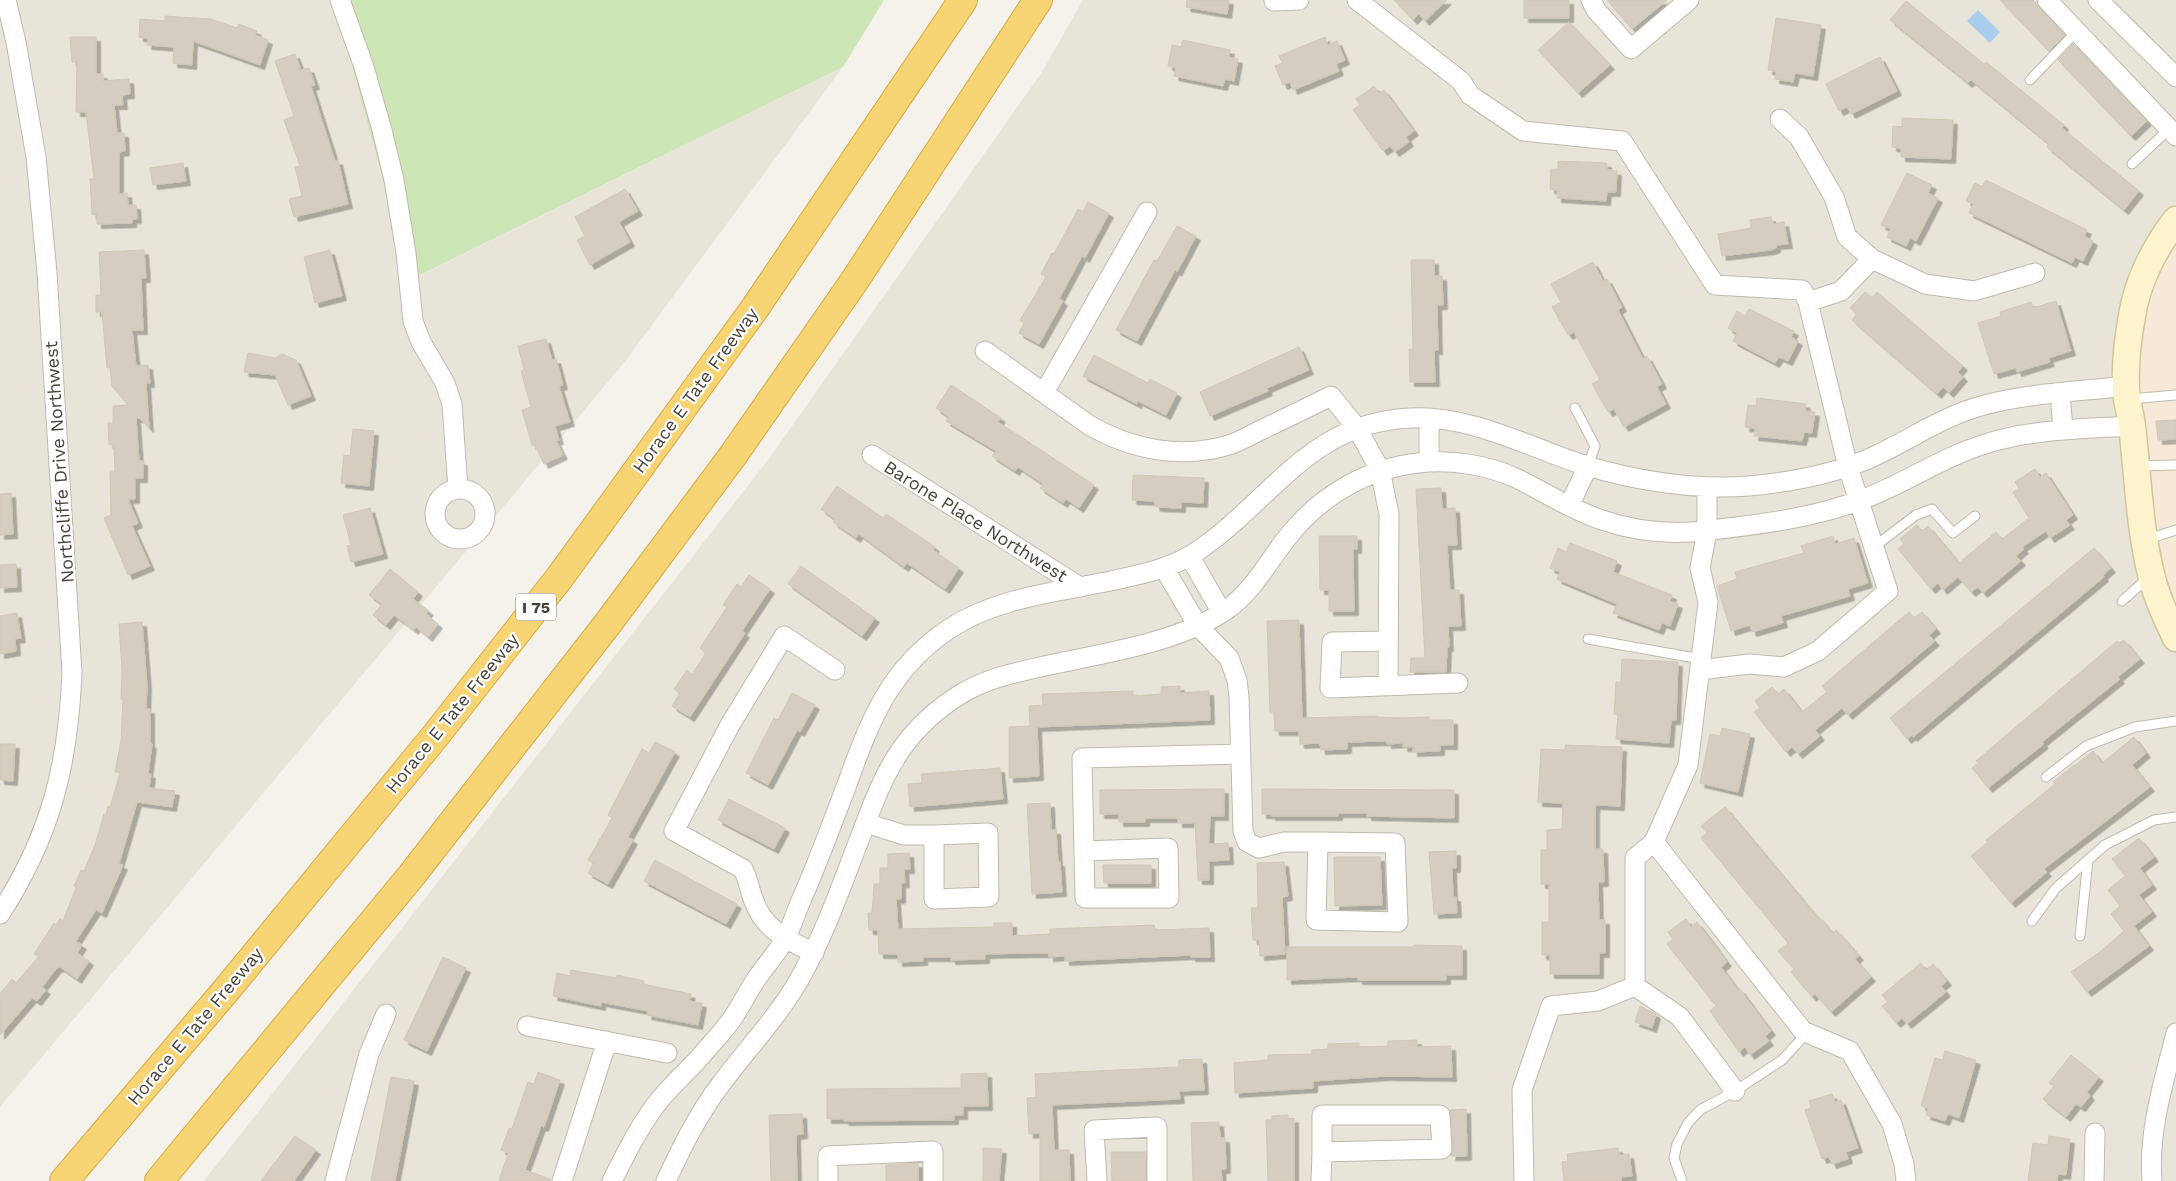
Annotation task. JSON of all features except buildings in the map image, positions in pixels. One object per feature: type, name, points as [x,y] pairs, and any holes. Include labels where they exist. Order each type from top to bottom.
[{"type":"highway","name":"Horace E Tate Freeway","points":[[64,1181],[241,973],[436,735],[560,577],[755,308],[963,0]]},
{"type":"highway","points":[[159,1181],[411,876],[615,615],[734,454],[855,280],[1038,0]]},
{"type":"street","name":"Northcliffe Drive Northwest","points":[[0,914],[34,853],[50,815],[61,775],[70,721],[72,673],[47,273],[36,157],[16,42],[6,0]]},
{"type":"street","points":[[340,0],[364,66],[382,130],[406,253],[413,321],[421,342],[445,383],[452,404],[458,489]]},
{"type":"street","points":[[1274,0],[1299,0]]},
{"type":"street","points":[[1357,0],[1461,81],[1470,95],[1523,131],[1622,141],[1715,285],[1802,290],[1808,302],[1848,467],[1888,591],[1818,651],[1784,667],[1749,664],[1700,664]]},
{"type":"street","points":[[1590,0],[1596,10],[1631,49],[1689,0]]},
{"type":"street","points":[[2047,0],[2173,132]]},
{"type":"street","points":[[2098,0],[2173,68]]},
{"type":"street","points":[[1780,119],[1799,137],[1834,197],[1847,237],[1872,259],[1925,284],[1974,291],[2035,273]]},
{"type":"street","points":[[1044,393],[1147,212]]},
{"type":"street","points":[[2176,220],[2150,262],[2140,287],[2132,315],[2127,354],[2127,393],[2145,540],[2152,576],[2165,616],[2176,638]]},
{"type":"street","points":[[1808,302],[1841,291],[1872,259]]},
{"type":"street","points":[[985,351],[1107,435],[1133,445],[1161,451],[1195,452],[1232,444],[1332,396],[1357,428],[1380,470],[1389,514],[1388,686]]},
{"type":"street","points":[[612,1181],[632,1142],[656,1104],[730,1021],[785,939],[814,872],[869,724],[884,695],[902,671],[933,641],[974,616],[1012,602],[1164,568],[1190,556],[1226,531],[1308,454],[1331,439],[1357,428],[1385,420],[1429,418],[1475,427],[1588,466],[1647,481],[1708,487],[1778,483],[1818,476],[1848,467],[1876,455],[1971,409],[2011,399],[2060,393],[2127,393]]},
{"type":"street","points":[[2060,393],[2063,430]]},
{"type":"street","points":[[1429,418],[1429,462]]},
{"type":"street","points":[[666,1181],[692,1126],[719,1086],[778,1013],[814,952],[884,778],[902,748],[927,720],[961,694],[982,683],[1008,674],[1143,644],[1198,626],[1222,613],[1254,585],[1291,532],[1313,509],[1345,486],[1380,470],[1402,465],[1429,462],[1473,464],[1513,477],[1569,506],[1602,520],[1638,529],[1672,532],[1707,531],[1802,517],[1860,500],[1982,444],[2018,435],[2132,426]]},
{"type":"street","name":"Barone Place Northwest","points":[[872,455],[1080,587]]},
{"type":"street","points":[[1569,506],[1588,466]]},
{"type":"street","points":[[1635,986],[1635,858],[1654,842],[1688,765],[1708,602],[1700,568],[1707,531],[1708,487]]},
{"type":"street","points":[[1190,556],[1222,613]]},
{"type":"street","points":[[1164,568],[1198,626],[1229,658],[1236,680],[1239,697],[1243,831],[1247,842],[1259,848],[1284,842],[1318,842],[1395,843],[1398,922],[1316,920],[1318,842]]},
{"type":"street","points":[[814,952],[785,939],[769,926],[759,914],[753,899],[750,880],[742,869],[674,831],[730,725],[784,636],[836,670]]},
{"type":"street","points":[[1388,641],[1332,642],[1330,688],[1458,683]]},
{"type":"street","points":[[1084,851],[1168,848],[1169,898],[1086,898],[1084,851],[1082,758],[1241,754]]},
{"type":"street","points":[[866,823],[904,835],[988,832],[989,897],[934,898],[934,835]]},
{"type":"street","points":[[1654,842],[1803,1031],[1850,1051],[1892,1124],[1904,1164],[1906,1181]]},
{"type":"street","points":[[1635,986],[1680,1016],[1735,1091]]},
{"type":"street","points":[[1524,1181],[1522,1090],[1551,1006],[1598,1001],[1635,986]]},
{"type":"street","points":[[335,1181],[368,1054],[386,1014]]},
{"type":"street","points":[[527,1026],[667,1053]]},
{"type":"street","points":[[2152,1181],[2152,1141],[2155,1117],[2176,1033]]},
{"type":"street","points":[[562,1181],[607,1042]]},
{"type":"street","points":[[1322,1152],[1442,1150],[1440,1115],[1322,1116],[1322,1152],[1322,1181]]},
{"type":"street","points":[[1097,1181],[1094,1130],[1157,1127],[1157,1181]]},
{"type":"street","points":[[2094,1181],[2095,1133]]},
{"type":"street","points":[[828,1181],[828,1156],[933,1151],[933,1181]]},
{"type":"lane","points":[[2030,80],[2077,31]]},
{"type":"lane","points":[[2132,164],[2173,132]]},
{"type":"lane","points":[[2127,393],[2176,395]]},
{"type":"lane","points":[[1576,408],[1594,446],[1588,466]]},
{"type":"lane","points":[[2135,466],[2176,465]]},
{"type":"lane","points":[[1874,546],[1916,515],[1932,509],[1952,533],[1975,516]]},
{"type":"lane","points":[[2145,540],[2176,530]]},
{"type":"lane","points":[[2122,601],[2152,576]]},
{"type":"lane","points":[[1588,638],[1700,664]]},
{"type":"lane","points":[[2046,777],[2086,746],[2135,727],[2176,722]]},
{"type":"lane","points":[[2032,922],[2056,888],[2105,845],[2154,820],[2176,817]]},
{"type":"lane","points":[[2080,936],[2088,860]]},
{"type":"lane","points":[[1682,1181],[1674,1158],[1677,1144],[1688,1123],[1700,1110],[1735,1091],[1782,1060],[1807,1033]]},
{"type":"shaded area","points":[[0,0],[334,0],[411,280],[843,67],[623,364],[0,1107]]},
{"type":"shaded area","points":[[1083,0],[2176,0],[2176,1181],[204,1181],[768,460],[1042,72]]},
{"type":"shaded area","points":[[2176,222],[2176,629],[2127,434],[2149,265]]},
{"type":"green space","points":[[334,0],[884,0],[843,67],[410,280]]},
{"type":"water","points":[[1978,10],[2000,32],[1990,43],[1967,21]]}]
